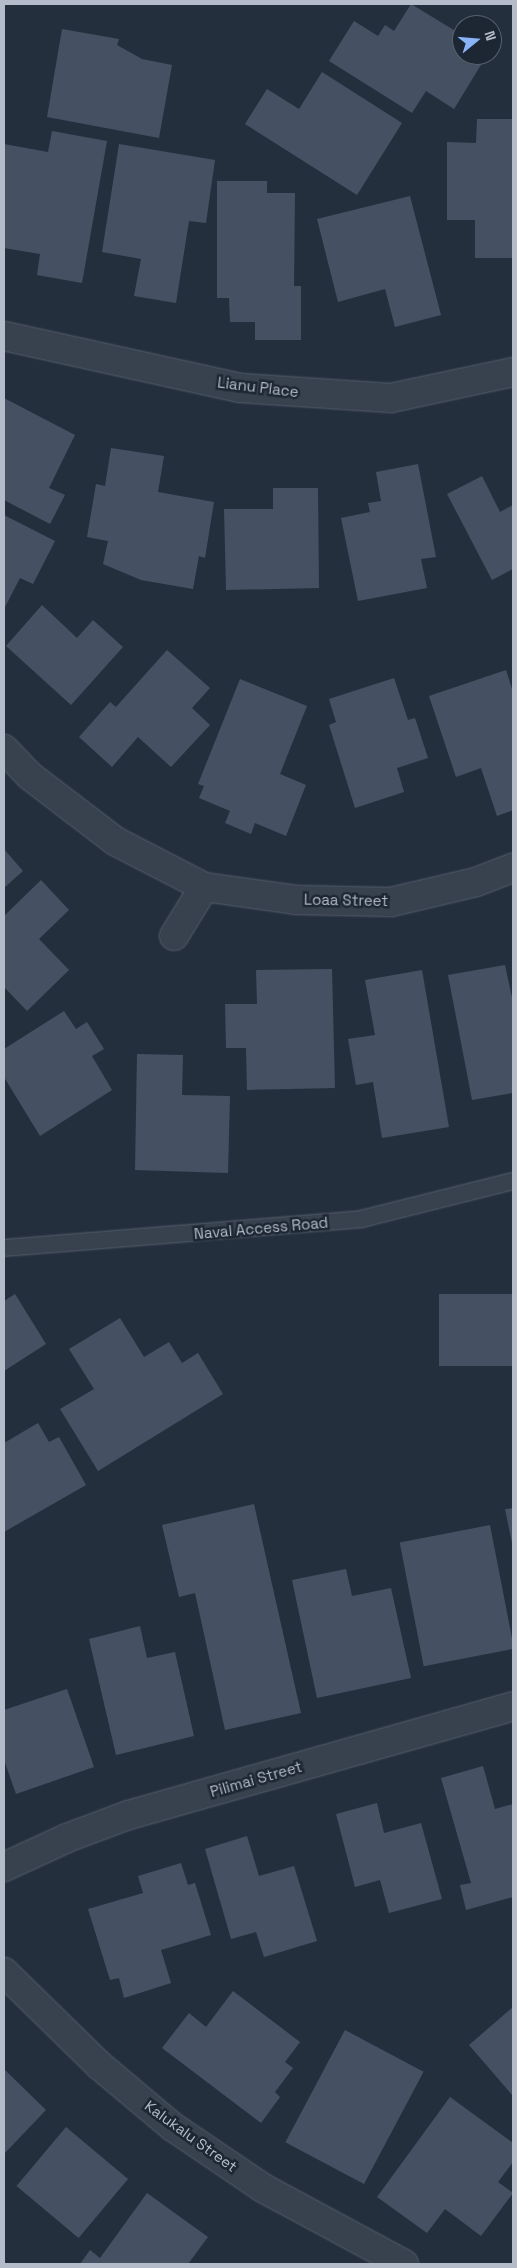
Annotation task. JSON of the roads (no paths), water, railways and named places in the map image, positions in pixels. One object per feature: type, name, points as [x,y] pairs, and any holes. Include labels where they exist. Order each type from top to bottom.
[{"type":"street","name":"Lianu Place","points":[[4,336],[240,388],[391,398],[513,372]]},
{"type":"street","name":"Loaa Street","points":[[4,749],[30,776],[115,841],[204,887],[296,900],[391,902],[476,882],[513,868]]},
{"type":"street","points":[[174,936],[204,887]]},
{"type":"street","name":"Pilimai Street","points":[[4,1867],[67,1838],[129,1815],[513,1706]]},
{"type":"street","name":"Kalukalu Street","points":[[4,1972],[99,2065],[173,2127],[263,2188],[404,2264]]},
{"type":"lane","name":"Naval Access Road","points":[[4,1248],[361,1219],[513,1181]]}]
